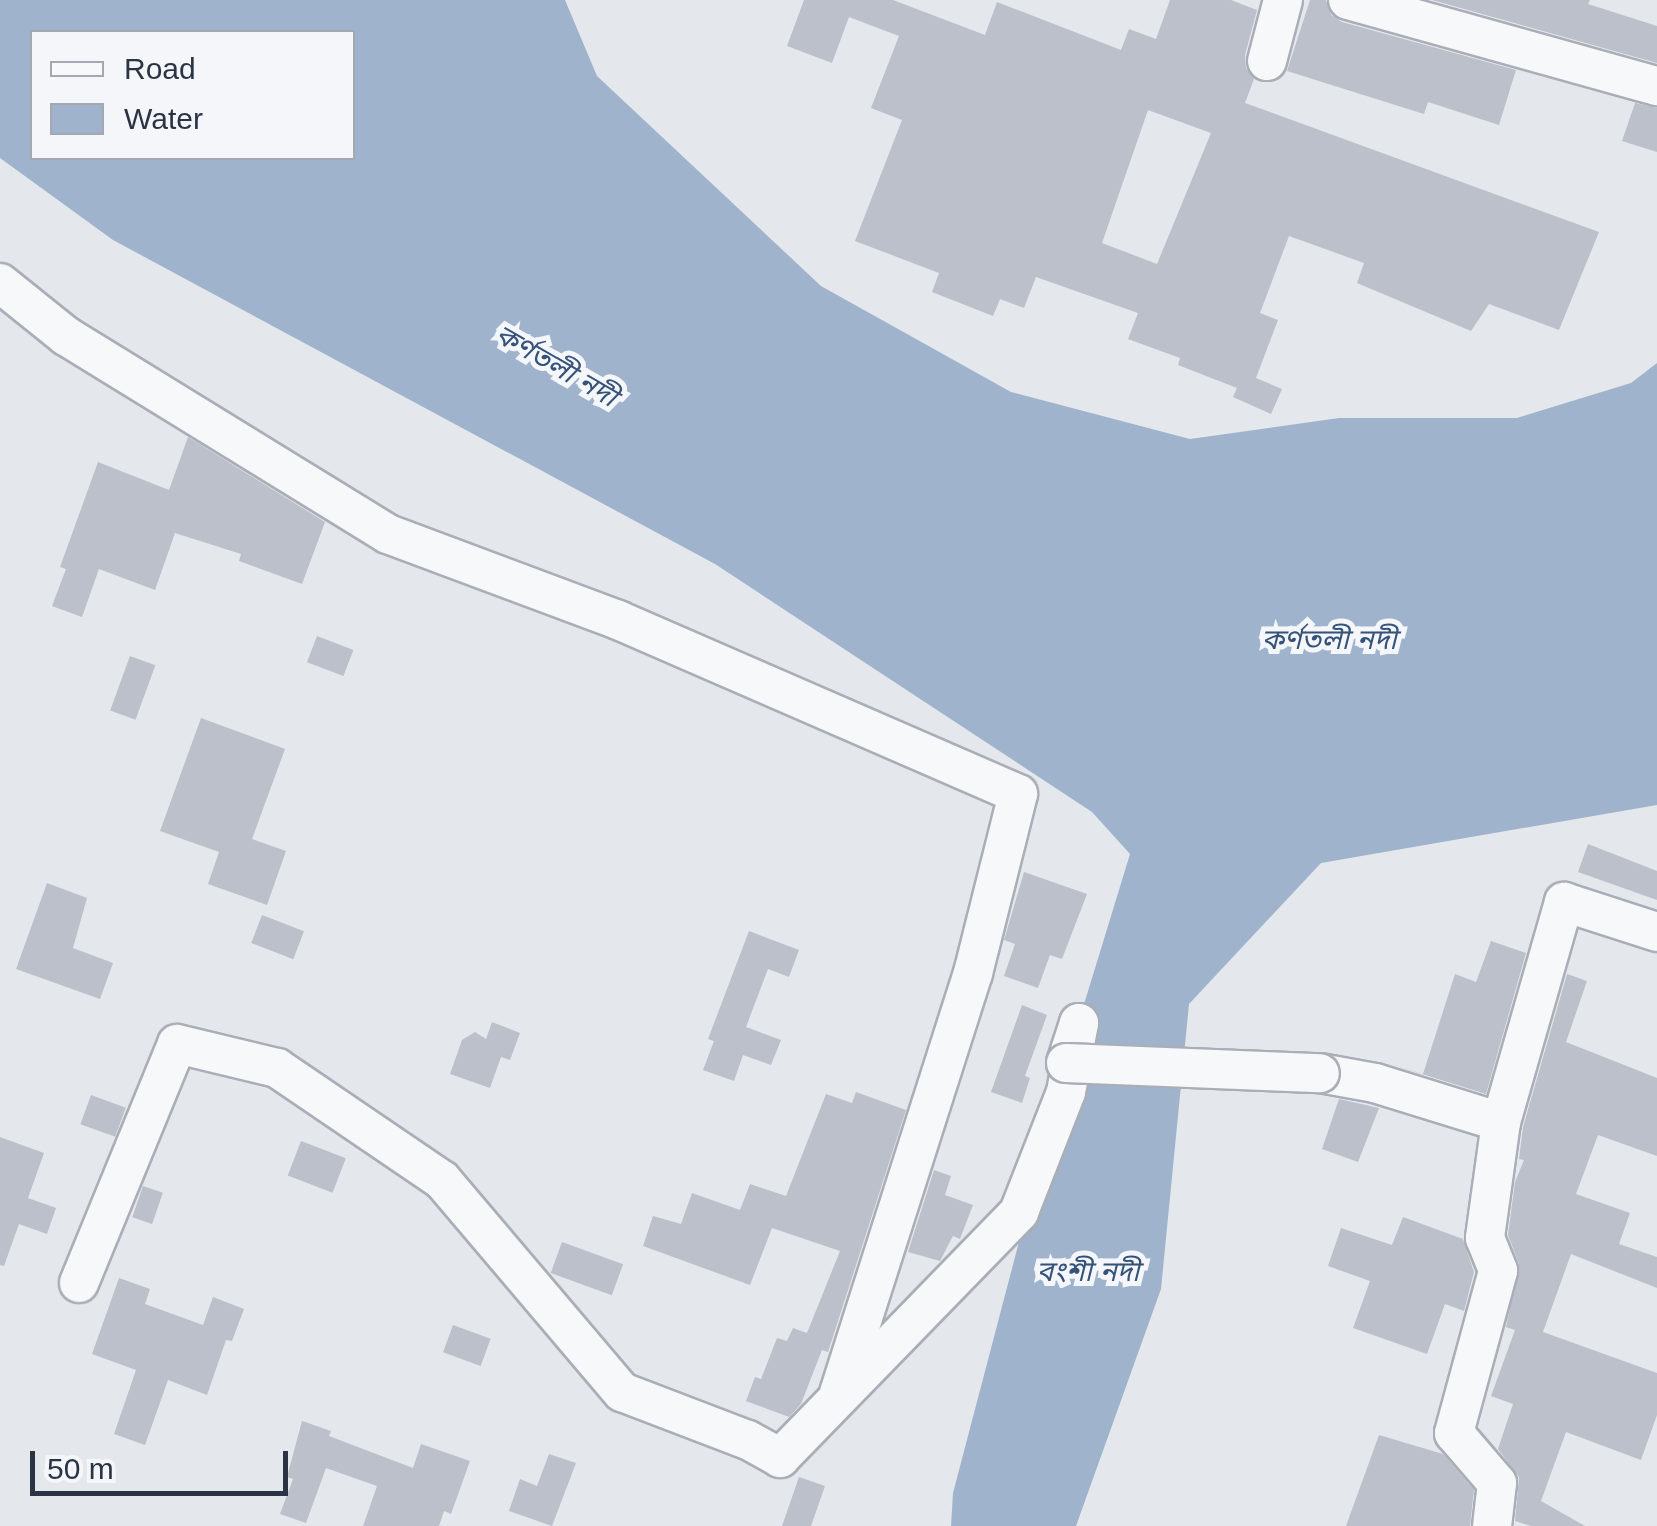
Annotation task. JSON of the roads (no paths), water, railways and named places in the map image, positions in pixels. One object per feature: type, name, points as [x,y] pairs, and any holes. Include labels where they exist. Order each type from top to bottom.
[{"type":"street","points":[[1267,61],[1283,0]]},
{"type":"street","points":[[1348,0],[1657,86]]},
{"type":"street","points":[[0,283],[66,336],[388,534],[618,620],[1018,794],[973,973],[839,1393]]},
{"type":"street","points":[[1492,1526],[1497,1483],[1454,1433],[1498,1271],[1485,1238],[1501,1122],[1564,902],[1657,932]]},
{"type":"street","points":[[79,1283],[178,1044],[277,1068],[442,1180],[622,1392],[748,1440],[780,1458],[1019,1212],[1066,1092],[1079,1024],[1066,1063],[1320,1073],[1375,1083],[1501,1122]]},
{"type":"water","name":"কর্ণতলী নদী","points":[[0,0],[565,0],[597,76],[821,286],[1011,392],[1190,439],[1339,418],[1517,418],[1631,383],[1657,363],[1657,805],[1321,863],[1189,1004],[1161,1289],[1076,1526],[951,1526],[953,1493],[1066,1063],[1130,854],[1092,812],[715,564],[113,240],[0,158]]},
{"type":"water label","name":"বংশী নদী","points":[[1088,1272]]}]
